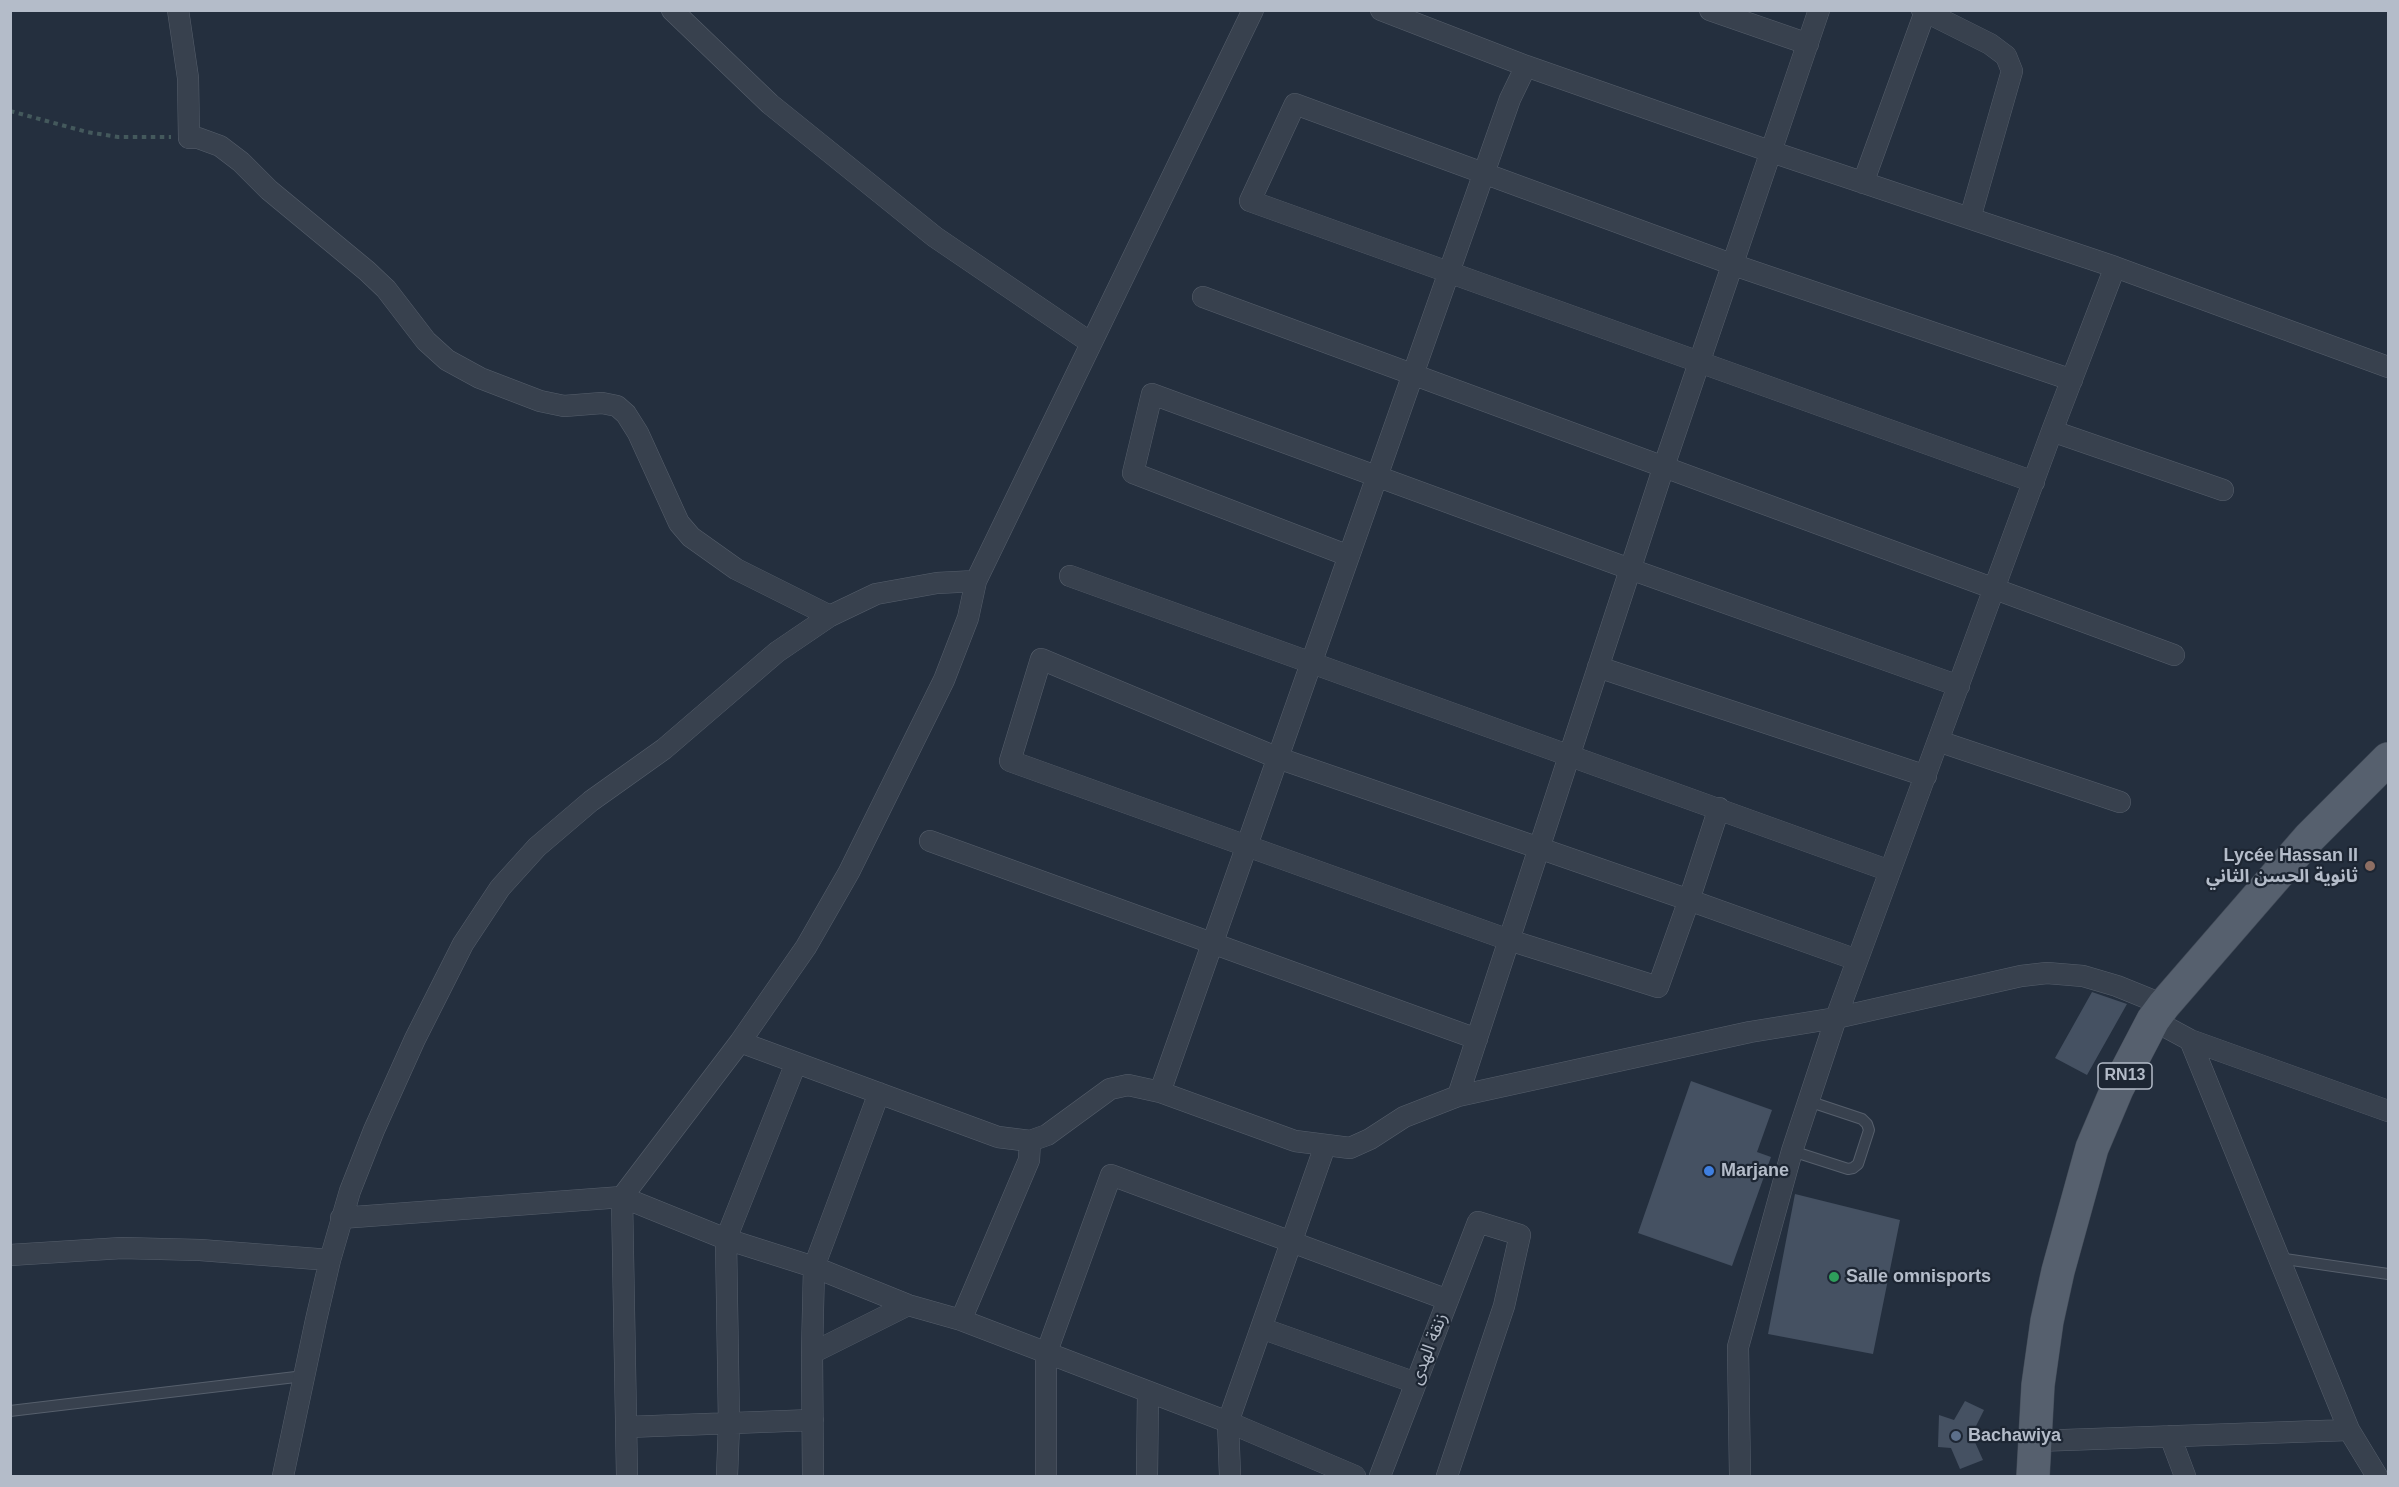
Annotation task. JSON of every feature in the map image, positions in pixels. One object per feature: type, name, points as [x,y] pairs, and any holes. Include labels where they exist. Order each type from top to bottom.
[{"type":"main road","name":"RN13","points":[[2033,1476],[2037,1441],[2038,1385],[2047,1321],[2073,1212],[2092,1148],[2118,1089],[2159,1013],[2309,838],[2388,759]]},
{"type":"street","points":[[178,10],[188,78],[189,138],[208,141],[229,152],[285,204],[367,270],[386,289],[426,341],[447,360],[480,378],[540,401],[564,406],[602,403],[617,405],[626,414],[638,433],[679,523],[691,537],[736,569],[830,616]]},
{"type":"street","points":[[672,10],[770,104],[935,237],[1091,343]]},
{"type":"street","points":[[627,1476],[622,1197],[740,1042],[806,947],[849,872],[944,680],[968,618],[976,581],[1253,10]]},
{"type":"street","points":[[1381,10],[1526,66],[1772,152],[2115,267],[2388,367]]},
{"type":"street","points":[[1710,10],[1808,44]]},
{"type":"street","points":[[1458,1096],[1664,466],[1819,10]]},
{"type":"street","points":[[1863,183],[1924,11],[1990,44],[2006,56],[2012,71],[1970,218]]},
{"type":"street","points":[[1160,1092],[1510,99],[1526,66]]},
{"type":"street","points":[[2034,482],[1250,201],[1295,104],[1734,265],[2072,380]]},
{"type":"street","points":[[1740,1476],[1738,1347],[1792,1150],[1857,960],[2052,431],[2115,267]]},
{"type":"street","points":[[1203,297],[2174,655]]},
{"type":"street","points":[[1349,556],[1133,473],[1152,394],[1630,569],[1959,686]]},
{"type":"street","points":[[2052,431],[2223,490]]},
{"type":"street","points":[[1070,576],[1890,871]]},
{"type":"street","points":[[283,1476],[330,1260],[342,1218],[374,1130],[415,1039],[463,944],[500,888],[537,847],[591,801],[664,749],[777,652],[830,616],[876,594],[937,583],[976,581]]},
{"type":"street","points":[[1719,808],[1689,900],[1658,987],[1509,940],[1010,761],[1041,659],[1278,758],[1689,900],[1857,960]]},
{"type":"street","points":[[1598,667],[1926,776]]},
{"type":"street","points":[[1938,741],[2120,802]]},
{"type":"street","points":[[930,841],[1477,1039]]},
{"type":"street","points":[[740,1042],[998,1137],[1030,1141],[1047,1135],[1110,1089],[1128,1085],[1160,1092],[1295,1141],[1350,1148],[1370,1139],[1404,1117],[1458,1096],[1739,1035],[1836,1018],[2021,976],[2047,973],[2083,976],[2118,986],[2159,1013],[2190,1040],[2388,1111]]},
{"type":"street","points":[[2190,1040],[2349,1430],[2377,1476]]},
{"type":"street","points":[[727,1476],[729,1424],[726,1239],[796,1063]]},
{"type":"street","points":[[813,1476],[814,1267],[879,1093]]},
{"type":"street","points":[[961,1320],[1029,1160],[1030,1141]]},
{"type":"street","points":[[1230,1476],[1228,1422],[1325,1146]]},
{"type":"street","points":[[1046,1476],[1046,1354],[1111,1175],[1448,1300]]},
{"type":"street","points":[[342,1218],[622,1197],[726,1239],[814,1267],[908,1305],[961,1320],[1228,1422],[1355,1476]]},
{"type":"street","name":"زنقة الهدى","points":[[1380,1476],[1478,1222],[1520,1235],[1504,1306],[1447,1476]]},
{"type":"street","points":[[10,1255],[133,1248],[200,1250],[330,1260]]},
{"type":"street","points":[[812,1353],[908,1305]]},
{"type":"street","points":[[1261,1328],[1416,1383]]},
{"type":"street","points":[[1147,1476],[1149,1392]]},
{"type":"street","points":[[627,1427],[813,1420]]},
{"type":"street","points":[[2037,1441],[2349,1430]]},
{"type":"street","points":[[2170,1436],[2185,1476]]},
{"type":"lane","points":[[1792,1150],[1848,1169],[1858,1164],[1869,1130],[1867,1124],[1862,1119],[1809,1101]]},
{"type":"lane","points":[[2277,1258],[2388,1274]]},
{"type":"lane","points":[[10,1411],[303,1376]]},
{"type":"path","points":[[10,111],[87,132],[118,136],[189,138]]},
{"type":"building","points":[[2092,992],[2127,1004],[2087,1075],[2055,1058]]},
{"type":"building","points":[[1691,1081],[1772,1110],[1757,1152],[1771,1157],[1732,1266],[1638,1233]]},
{"type":"building","name":"Salle omnisports","points":[[1795,1194],[1900,1220],[1873,1354],[1768,1334]]},
{"type":"building","name":"Bachawiya","points":[[1965,1401],[1984,1410],[1973,1432],[1983,1460],[1960,1469],[1951,1448],[1938,1447],[1939,1415],[1954,1420]]},
{"type":"place","name":"Lycée Hassan II ثانوية الحسن الثاني","points":[[2370,866]]},
{"type":"place","name":"Marjane","points":[[1709,1171]]},
{"type":"place","name":"Salle omnisports","points":[[1834,1277]]},
{"type":"place","name":"Bachawiya","points":[[1956,1436]]}]
